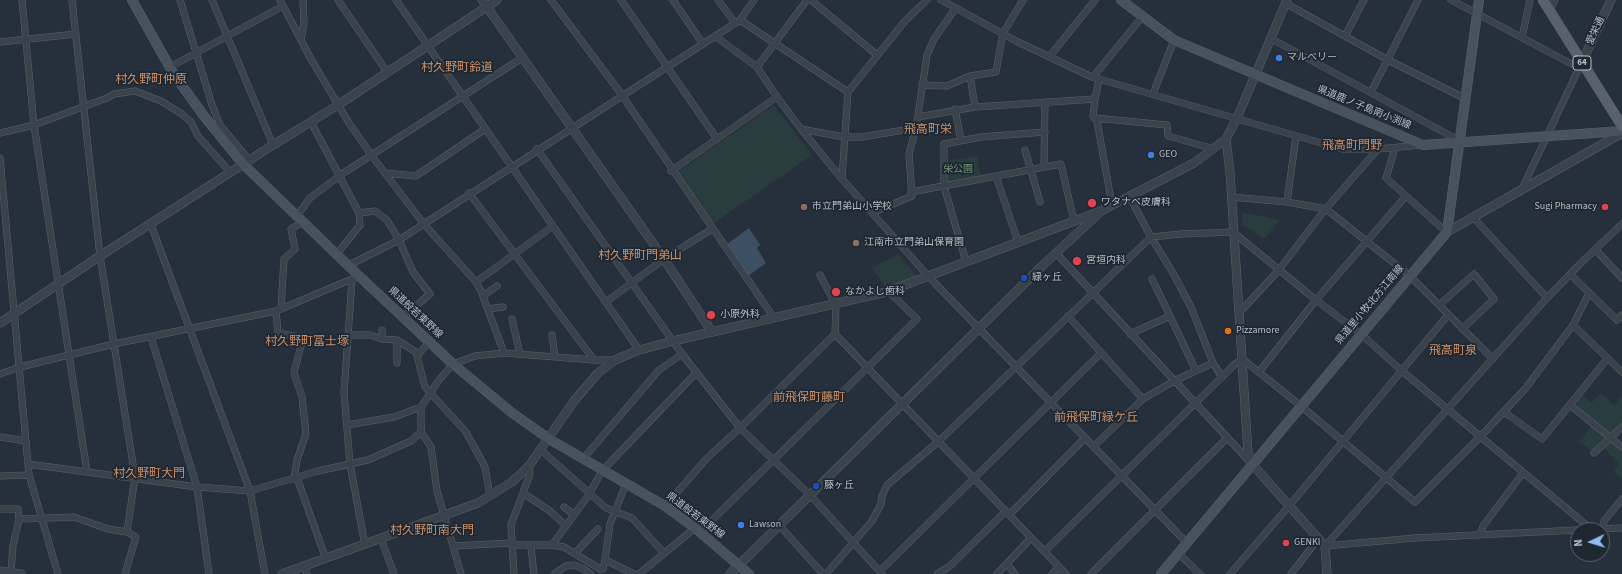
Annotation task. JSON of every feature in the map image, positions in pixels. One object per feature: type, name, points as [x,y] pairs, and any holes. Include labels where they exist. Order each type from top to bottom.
[{"type":"main road","name":"県道般若東野線","points":[[132,0],[170,67],[204,116],[300,219],[349,266],[356,278],[404,317],[453,364],[511,412],[550,439],[602,471],[665,506],[698,530],[749,574]]},
{"type":"main road","name":"県道鹿ノ子島南小渕線","points":[[1121,0],[1174,40],[1423,144],[1622,132]]},
{"type":"main road","points":[[1447,231],[1480,0]]},
{"type":"main road","name":"64","points":[[1543,0],[1580,65],[1622,126]]},
{"type":"main road","name":"県道里小牧北方江南線","points":[[1161,574],[1447,231]]},
{"type":"street","points":[[22,0],[34,125],[88,472]]},
{"type":"street","points":[[72,0],[100,256],[135,477],[127,532]]},
{"type":"street","points":[[180,0],[212,105],[220,125],[246,162]]},
{"type":"street","points":[[212,0],[273,145]]},
{"type":"street","points":[[301,40],[304,22],[303,0]]},
{"type":"street","points":[[338,0],[387,72]]},
{"type":"street","points":[[396,0],[427,47],[486,129],[639,350]]},
{"type":"street","points":[[0,323],[100,256],[427,47],[484,3],[497,0]]},
{"type":"street","points":[[551,0],[621,96],[671,171],[774,318]]},
{"type":"street","points":[[621,0],[717,139]]},
{"type":"street","points":[[673,0],[703,44]]},
{"type":"street","points":[[718,0],[737,22],[775,43],[848,92]]},
{"type":"street","points":[[349,266],[399,240],[537,149],[737,22],[754,0]]},
{"type":"street","points":[[758,67],[807,0]]},
{"type":"street","points":[[811,0],[877,55]]},
{"type":"street","points":[[842,178],[848,92],[905,21],[927,0]]},
{"type":"street","points":[[941,0],[1003,33],[1096,78],[1342,148],[1378,149],[1423,144]]},
{"type":"street","points":[[872,213],[912,196],[909,154],[918,117],[927,55],[934,39],[953,7],[955,0]]},
{"type":"street","points":[[1050,56],[1095,0]]},
{"type":"street","points":[[1345,36],[1364,0]]},
{"type":"street","points":[[1371,92],[1418,0]]},
{"type":"street","points":[[1451,0],[1580,65],[1521,191]]},
{"type":"street","points":[[1522,37],[1530,0]]},
{"type":"street","points":[[1550,11],[1555,0]]},
{"type":"street","name":"愛栄通","points":[[1580,65],[1611,0]]},
{"type":"street","points":[[922,85],[947,86],[970,76],[996,72],[1003,33],[1021,1]]},
{"type":"street","points":[[282,574],[306,570],[326,559],[478,504],[512,482],[529,466],[550,439],[574,401],[598,373],[615,360],[639,350],[673,341],[836,305],[888,291],[929,277],[1101,211],[1194,163],[1214,150],[1226,139],[1237,118],[1286,2],[1388,60],[1466,99]]},
{"type":"street","points":[[170,67],[227,36],[281,3],[338,105],[372,156],[423,223],[476,282],[483,296],[504,353]]},
{"type":"street","points":[[484,3],[664,259],[712,332]]},
{"type":"street","points":[[1112,205],[1097,121],[1093,116],[1096,78],[1142,17]]},
{"type":"street","points":[[0,42],[76,34]]},
{"type":"street","points":[[715,36],[758,67],[777,97],[801,129],[872,213],[929,277],[1052,402],[1187,543]]},
{"type":"street","points":[[1270,38],[1460,142]]},
{"type":"street","points":[[1153,94],[1174,40]]},
{"type":"street","points":[[326,559],[296,478],[297,460],[306,434],[302,397],[294,373],[304,338],[278,333],[278,310],[284,259],[295,249],[291,229],[300,219],[310,198],[340,176],[522,58]]},
{"type":"street","points":[[970,76],[975,107]]},
{"type":"street","points":[[0,133],[34,125],[114,94],[125,92],[144,94],[161,101],[191,122],[198,136],[230,172]]},
{"type":"street","points":[[671,171],[777,97]]},
{"type":"street","points":[[918,117],[975,107],[1095,100]]},
{"type":"street","points":[[1044,167],[1045,102]]},
{"type":"street","points":[[955,110],[961,140]]},
{"type":"street","points":[[1095,118],[1167,125],[1168,136],[1214,150]]},
{"type":"street","points":[[311,122],[359,212],[360,225],[337,254]]},
{"type":"street","points":[[801,129],[844,137],[862,137],[916,128]]},
{"type":"street","points":[[385,173],[416,176],[486,129]]},
{"type":"street","points":[[966,262],[944,186],[944,144],[961,140],[1044,132]]},
{"type":"street","points":[[1395,148],[1386,178],[1447,231],[1521,191],[1622,132]]},
{"type":"street","points":[[1286,202],[1296,136]]},
{"type":"street","points":[[1226,139],[1248,453],[1252,464]]},
{"type":"street","points":[[537,149],[682,354],[740,428],[810,495],[881,573],[974,477],[1102,353]]},
{"type":"street","points":[[1239,313],[1279,269],[1326,209],[1378,149]]},
{"type":"street","points":[[1025,150],[1040,202]]},
{"type":"street","points":[[0,158],[1,189],[15,313],[29,475],[58,574]]},
{"type":"street","points":[[911,192],[1061,164],[1074,221]]},
{"type":"street","points":[[996,176],[1018,242]]},
{"type":"street","points":[[469,193],[594,360]]},
{"type":"street","points":[[1129,196],[1191,307],[1213,363],[1222,377]]},
{"type":"street","points":[[1259,372],[1316,300],[1406,196]]},
{"type":"street","points":[[1231,197],[1286,202],[1326,209],[1410,275],[1492,359]]},
{"type":"street","points":[[359,212],[375,211],[387,220],[399,240],[413,272],[430,294],[404,317]]},
{"type":"street","points":[[730,574],[979,328],[1101,211]]},
{"type":"street","points":[[1473,216],[1547,298]]},
{"type":"street","points":[[151,224],[250,491],[265,574]]},
{"type":"street","points":[[476,282],[553,226]]},
{"type":"street","points":[[1325,546],[1547,298],[1595,249],[1621,226]]},
{"type":"street","points":[[606,302],[664,259],[712,229]]},
{"type":"street","points":[[826,574],[872,521],[881,504],[882,496],[887,485],[939,441],[1151,237],[1233,232],[1316,300],[1361,334],[1402,371],[1582,522]]},
{"type":"street","points":[[1595,249],[1622,278]]},
{"type":"street","points":[[1056,253],[1319,538],[1325,546],[1327,574]]},
{"type":"street","points":[[1439,305],[1474,274],[1494,299],[1462,329]]},
{"type":"street","points":[[1570,274],[1617,320],[1622,315]]},
{"type":"street","points":[[665,506],[708,456],[740,428],[835,334],[836,305],[820,275]]},
{"type":"street","points":[[0,374],[20,367],[114,344],[190,330],[278,310],[356,278]]},
{"type":"street","points":[[356,278],[348,335],[344,393],[350,464],[366,545]]},
{"type":"street","points":[[1152,279],[1196,371]]},
{"type":"street","points":[[483,296],[497,286]]},
{"type":"street","points":[[639,574],[663,552],[698,530],[774,460],[917,319],[888,291]]},
{"type":"street","points":[[1242,361],[1245,361],[1301,406],[1415,502],[1480,437],[1525,389],[1574,325],[1589,293]]},
{"type":"street","points":[[488,309],[503,307]]},
{"type":"street","points":[[1230,574],[1289,506],[1448,315]]},
{"type":"street","points":[[1068,316],[1143,399]]},
{"type":"street","points":[[1130,334],[1170,316]]},
{"type":"street","points":[[512,320],[520,354]]},
{"type":"street","points":[[1574,325],[1607,359],[1622,372]]},
{"type":"street","points":[[382,330],[382,339]]},
{"type":"street","points":[[835,334],[869,367],[1066,574]]},
{"type":"street","points":[[348,335],[370,335],[382,339],[397,340],[419,354]]},
{"type":"street","points":[[552,335],[555,357]]},
{"type":"street","points":[[151,337],[198,487],[209,574]]},
{"type":"street","points":[[397,340],[397,363]]},
{"type":"street","points":[[430,342],[417,356],[424,387],[466,432],[485,467],[490,496]]},
{"type":"street","points":[[347,425],[394,417],[421,407],[439,380],[453,364],[476,356],[504,353],[594,360],[615,360]]},
{"type":"street","points":[[583,459],[659,370],[682,354]]},
{"type":"street","points":[[1504,412],[1542,439],[1607,359]]},
{"type":"street","points":[[1045,551],[1222,377],[1242,361]]},
{"type":"street","points":[[1094,446],[1143,399],[1213,363]]},
{"type":"street","points":[[552,545],[589,494],[602,471],[696,373]]},
{"type":"street","points":[[1570,405],[1622,447]]},
{"type":"street","points":[[421,407],[421,432],[431,447],[436,492],[461,574]]},
{"type":"street","points":[[1594,453],[1622,427]]},
{"type":"street","points":[[28,464],[135,477],[198,487],[250,491],[318,471],[368,460],[411,441],[421,432]]},
{"type":"street","points":[[0,437],[26,441]]},
{"type":"street","points":[[937,574],[950,566],[1008,513],[1085,438]]},
{"type":"street","points":[[1091,574],[1227,438]]},
{"type":"street","points":[[541,450],[606,508],[632,518],[663,552]]},
{"type":"street","points":[[514,574],[511,525],[530,474],[529,466]]},
{"type":"street","points":[[1480,535],[1483,526],[1523,473]]},
{"type":"street","points":[[0,476],[29,475]]},
{"type":"street","points":[[453,546],[512,544],[552,545],[564,547],[600,569],[604,569],[610,524],[626,484]]},
{"type":"street","points":[[523,493],[550,512],[566,526]]},
{"type":"street","points":[[1604,522],[1622,499]]},
{"type":"street","points":[[564,507],[574,515]]},
{"type":"street","points":[[0,509],[18,509],[19,519],[13,546],[11,572]]},
{"type":"street","points":[[19,519],[74,517],[108,529],[127,532],[136,537],[126,574]]},
{"type":"street","points":[[779,525],[823,574]]},
{"type":"street","points":[[575,553],[598,528]]},
{"type":"street","points":[[1610,529],[1622,528]]},
{"type":"street","points":[[1325,546],[1414,538],[1570,530]]},
{"type":"street","points":[[997,574],[1031,538]]},
{"type":"street","points":[[1291,574],[1319,538]]},
{"type":"street","points":[[381,539],[394,574]]},
{"type":"street","points":[[531,547],[534,574]]},
{"type":"street","points":[[1178,553],[1200,574]]},
{"type":"street","points":[[605,560],[634,574]]},
{"type":"street","points":[[1007,564],[1015,574]]},
{"type":"street","points":[[554,574],[566,566],[574,566],[582,568],[591,574]]},
{"type":"street","points":[[1052,574],[1059,567]]},
{"type":"street","points":[[0,571],[21,574]]},
{"type":"green space","points":[[774,105],[812,155],[711,225],[676,173]]},
{"type":"green space","name":"栄公園","points":[[977,156],[981,177],[946,183],[946,161]]},
{"type":"green space","points":[[1242,212],[1280,220],[1264,239],[1243,225]]},
{"type":"green space","points":[[898,254],[920,280],[888,291],[872,268]]},
{"type":"green space","points":[[1601,393],[1614,405],[1622,396],[1622,425],[1610,435],[1573,405],[1582,394],[1591,403]]},
{"type":"green space","points":[[1593,425],[1608,437],[1592,451],[1579,441]]},
{"type":"green space","points":[[1611,439],[1622,448],[1622,479],[1614,472],[1619,464],[1603,447]]},
{"type":"water","points":[[749,228],[760,245],[757,248],[766,263],[748,276],[726,245]]},
{"type":"place","name":"マルベリー","points":[[1279,58]]},
{"type":"place","name":"GEO","points":[[1151,155]]},
{"type":"place","name":"ワタナベ皮膚科","points":[[1092,203]]},
{"type":"place","name":"市立門弟山小学校","points":[[804,207]]},
{"type":"place","name":"Sugi Pharmacy","points":[[1605,207]]},
{"type":"place","name":"江南市立門弟山保育園","points":[[856,243]]},
{"type":"place","name":"宮垣内科","points":[[1077,261]]},
{"type":"place","name":"緑ヶ丘","points":[[1024,278]]},
{"type":"place","name":"なかよし歯科","points":[[836,292]]},
{"type":"place","name":"小原外科","points":[[711,315]]},
{"type":"place","name":"Pizzamore","points":[[1228,331]]},
{"type":"place","name":"藤ヶ丘","points":[[816,486]]},
{"type":"place","name":"Lawson","points":[[741,525]]},
{"type":"place","name":"GENKI","points":[[1286,543]]},
{"type":"district","name":"村久野町鈴道","points":[[457,68]]},
{"type":"district","name":"村久野町仲原","points":[[151,80]]},
{"type":"district","name":"飛高町栄","points":[[928,130]]},
{"type":"district","name":"飛高町門野","points":[[1352,146]]},
{"type":"district","name":"村久野町門弟山","points":[[640,256]]},
{"type":"district","name":"村久野町冨士塚","points":[[307,342]]},
{"type":"district","name":"飛高町泉","points":[[1453,351]]},
{"type":"district","name":"前飛保町藤町","points":[[809,398]]},
{"type":"district","name":"前飛保町緑ケ丘","points":[[1096,418]]},
{"type":"district","name":"村久野町大門","points":[[149,474]]},
{"type":"district","name":"村久野町南大門","points":[[432,531]]}]
